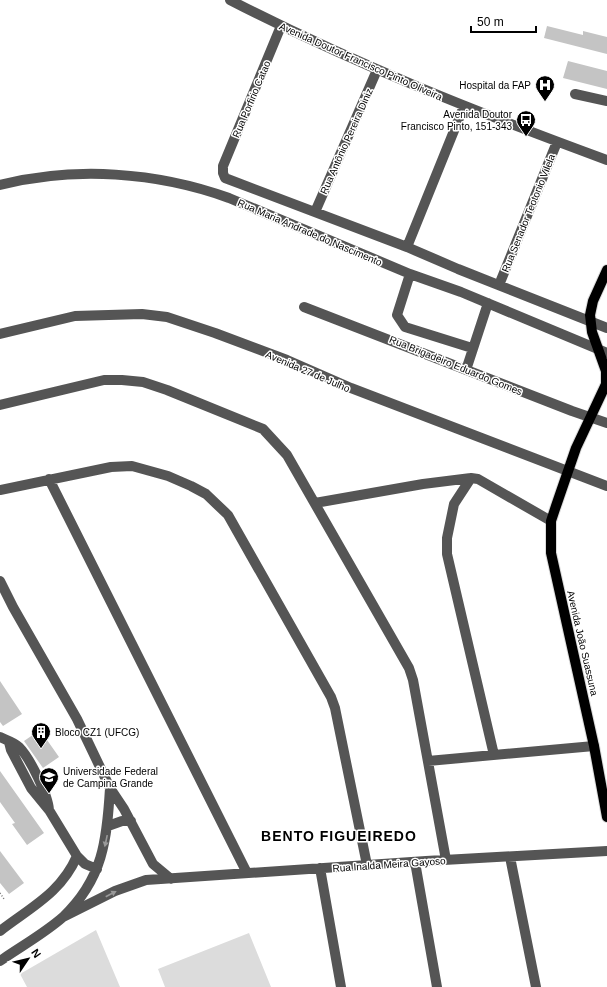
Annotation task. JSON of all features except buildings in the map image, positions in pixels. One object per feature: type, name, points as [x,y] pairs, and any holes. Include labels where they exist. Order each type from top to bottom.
[{"type":"main road","points":[[590,320],[593,301],[607,270]]},
{"type":"main road","name":"Avenida João Suassuna","points":[[590,320],[600,347],[606,371],[606,379],[603,391],[576,448],[551,521],[551,553],[594,746],[607,817]]},
{"type":"street","name":"Avenida Doutor Francisco Pinto Oliveira","points":[[230,0],[377,70],[464,106],[607,160]]},
{"type":"street","name":"Rua Porfirio Catao","points":[[223,172],[223,166],[282,26]]},
{"type":"street","name":"Rua Antônio Pereira Diniz","points":[[315,212],[377,70]]},
{"type":"street","points":[[574,94],[607,101]]},
{"type":"street","points":[[407,247],[464,106]]},
{"type":"street","name":"Rua Senador Teotonio Vilela","points":[[499,285],[557,142]]},
{"type":"street","name":"Rua Maria Andrade do Nascimento","points":[[223,172],[225,178],[407,247],[607,328]]},
{"type":"street","name":"Rua Maria Andrade do Nascimento","points":[[0,185],[26,179],[80,174],[119,174],[202,189],[229,198],[410,274],[437,282],[600,347]]},
{"type":"street","points":[[410,274],[397,315],[401,322],[406,326],[472,348]]},
{"type":"street","points":[[466,370],[488,303]]},
{"type":"street","name":"Rua Brigadeiro Eduardo Gomes","points":[[304,307],[590,418],[607,423]]},
{"type":"street","name":"Avenida 27 de Julho","points":[[0,334],[75,316],[142,314],[167,317],[216,333],[287,360],[351,388],[607,486]]},
{"type":"street","points":[[0,405],[104,380],[143,382],[167,390],[263,429],[287,455],[409,668],[413,680],[446,860]]},
{"type":"street","points":[[0,490],[111,467],[139,467],[168,476],[206,494],[228,515],[331,697],[335,708],[367,865]]},
{"type":"street","points":[[315,503],[423,484],[471,478],[478,479],[551,521]]},
{"type":"street","points":[[471,478],[454,504],[447,538],[447,554],[494,755]]},
{"type":"street","points":[[49,479],[247,873]]},
{"type":"street","points":[[0,582],[77,719],[110,788],[131,821],[153,864],[171,878]]},
{"type":"street","points":[[0,596],[13,607]]},
{"type":"street","points":[[0,737],[15,743],[22,751],[47,797],[49,810],[77,856],[85,864],[97,869]]},
{"type":"street","points":[[428,761],[594,746]]},
{"type":"street","points":[[0,961],[63,917],[86,889],[102,857],[108,826],[110,788]]},
{"type":"street","points":[[108,826],[122,821],[131,821]]},
{"type":"street","name":"Rua Inalda Meira Gayoso","points":[[63,917],[115,891],[146,880],[607,851]]},
{"type":"street","points":[[0,931],[56,889],[64,879],[77,856]]},
{"type":"street","points":[[510,857],[536,987]]},
{"type":"street","points":[[415,862],[437,987]]},
{"type":"street","points":[[146,880],[153,864]]},
{"type":"street","points":[[320,868],[341,987]]},
{"type":"street","points":[[86,889],[90,899],[95,902]]},
{"type":"path","points":[[0,893],[4,899]]},
{"type":"shaded area","points":[[96,930],[120,987],[27,987],[20,974]]},
{"type":"shaded area","points":[[249,933],[271,987],[165,987],[158,969]]},
{"type":"place","name":"Hospital da FAP","points":[[545,102]]},
{"type":"place","name":"Avenida Doutor Francisco Pinto, 151-343","points":[[526,137]]},
{"type":"place","name":"Bloco CZ1 (UFCG)","points":[[41,749]]},
{"type":"place","name":"Universidade Federal de Campina Grande","points":[[49,794]]},
{"type":"district","name":"BENTO FIGUEIREDO","points":[[339,836]]}]
